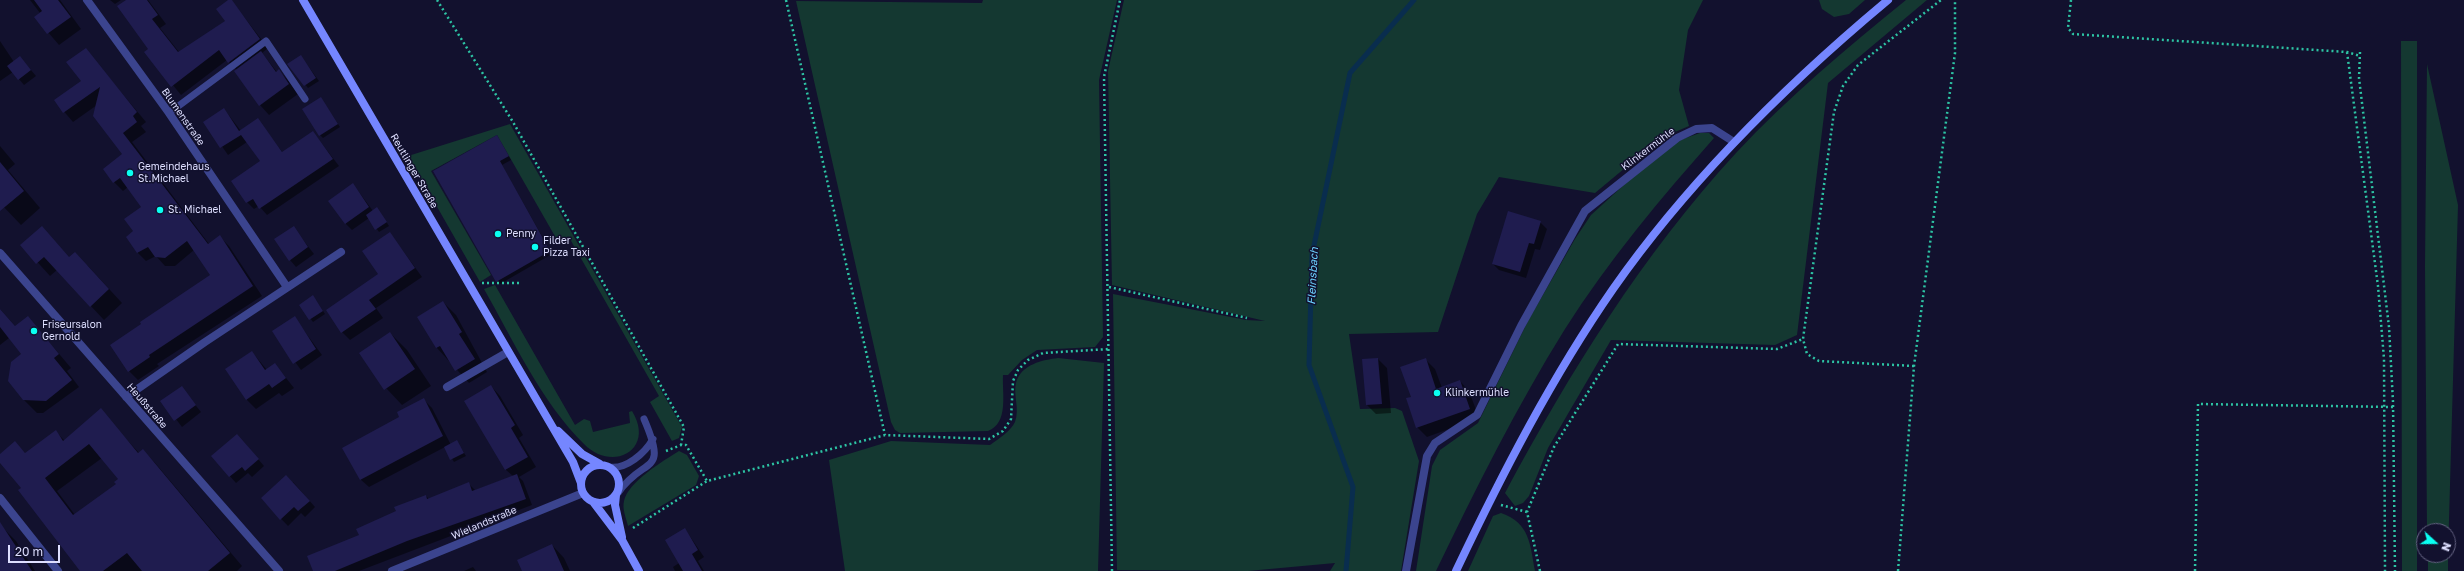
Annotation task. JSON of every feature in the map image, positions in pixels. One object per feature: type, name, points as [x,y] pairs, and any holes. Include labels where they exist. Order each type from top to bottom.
[{"type":"street","name":"Blumenstraße","points":[[87,0],[169,113],[287,287]]},
{"type":"street","name":"Reutlinger Straße","points":[[302,0],[470,288],[551,423],[573,462],[581,483]]},
{"type":"street","points":[[1456,571],[1490,500],[1555,380],[1613,288],[1670,215],[1734,142],[1845,36],[1888,0]]},
{"type":"street","name":"Klinkermühle","points":[[1406,571],[1427,456],[1435,443],[1477,415],[1521,326],[1585,211],[1677,138],[1696,129],[1712,128],[1734,142]]},
{"type":"street","points":[[126,397],[341,252]]},
{"type":"street","name":"Heußstraße","points":[[0,253],[279,571]]},
{"type":"street","points":[[447,386],[508,352]]},
{"type":"street","name":"Reutlinger Straße","points":[[551,423],[582,454],[605,466]]},
{"type":"street","points":[[622,540],[615,505],[620,480],[616,472],[605,466],[592,466],[586,471],[581,483],[583,493],[594,503],[622,540],[638,571]]},
{"type":"street","name":"Wielandstraße","points":[[392,571],[583,493]]},
{"type":"street","points":[[594,503],[606,503],[617,494]]},
{"type":"street","points":[[0,498],[58,571]]},
{"type":"lane","points":[[169,113],[266,41],[306,99]]},
{"type":"lane","points":[[617,494],[650,465],[656,451],[653,439],[644,419]]},
{"type":"lane","points":[[605,466],[618,467],[631,461],[645,450],[653,439]]},
{"type":"path","points":[[437,0],[513,122],[684,427],[681,445]]},
{"type":"path","points":[[786,0],[885,435]]},
{"type":"path","points":[[1112,571],[1109,286],[1104,77],[1120,0]]},
{"type":"path","points":[[1914,366],[1819,361],[1807,354],[1803,339],[1834,112],[1843,86],[1858,65],[1941,0]]},
{"type":"path","points":[[1898,571],[1914,366],[1955,53],[1955,0]]},
{"type":"path","points":[[2071,0],[2068,28],[2074,34],[2347,52],[2360,56]]},
{"type":"path","points":[[2347,52],[2378,286],[2384,359],[2383,407],[2385,571]]},
{"type":"path","points":[[2360,52],[2359,78],[2386,283],[2393,407],[2395,571]]},
{"type":"path","points":[[470,288],[484,282],[519,282]]},
{"type":"path","points":[[1109,286],[1247,318]]},
{"type":"path","points":[[1540,571],[1527,512],[1554,447],[1618,344],[1777,349],[1803,339]]},
{"type":"path","points":[[622,540],[631,529],[707,481],[885,435],[989,439],[1003,431],[1011,419],[1013,381],[1018,370],[1028,360],[1044,353],[1110,349]]},
{"type":"path","points":[[2195,571],[2198,404],[2393,407]]},
{"type":"path","points":[[656,451],[663,452],[681,445],[686,445],[707,481]]},
{"type":"path","points":[[1490,500],[1508,508],[1527,512]]},
{"type":"green space","points":[[983,0],[1117,0],[1099,80],[1103,337],[1095,347],[1037,350],[1022,360],[1008,375],[1003,375],[1002,415],[995,427],[988,431],[900,433],[895,430],[891,422],[796,1],[982,3]]},
{"type":"green space","points":[[1124,0],[1703,0],[1688,30],[1679,90],[1689,126],[1661,138],[1595,193],[1499,177],[1477,214],[1438,332],[1349,334],[1360,409],[1395,408],[1402,411],[1419,461],[1401,571],[1330,571],[1335,563],[1248,571],[1117,570],[1113,294],[1246,320],[1265,321],[1112,285],[1108,71]]},
{"type":"green space","points":[[1819,0],[1865,0],[1849,14],[1834,17],[1822,9]]},
{"type":"green space","points":[[1906,0],[1927,0],[1828,83],[1797,335],[1775,345],[1611,340],[1548,448],[1529,496],[1523,503],[1515,506],[1505,493],[1555,403],[1610,316],[1669,232],[1736,153],[1776,112],[1840,55]]},
{"type":"green space","points":[[2401,41],[2417,41],[2417,571],[2402,571]]},
{"type":"green space","points":[[2427,64],[2458,205],[2449,523],[2427,523],[2425,266]]},
{"type":"green space","points":[[510,124],[682,427],[679,438],[672,441],[650,402],[659,396],[570,239],[560,245],[497,135],[431,171],[491,275],[480,282],[408,156]]},
{"type":"green space","points":[[1700,133],[1709,133],[1714,138],[1674,184],[1617,255],[1565,329],[1547,358],[1466,509],[1436,571],[1416,571],[1432,466],[1440,450],[1478,423],[1528,321],[1575,239],[1591,215],[1661,151],[1680,140]]},
{"type":"green space","points":[[495,285],[575,425],[584,419],[590,421],[593,432],[630,423],[629,412],[632,411],[638,425],[639,437],[635,446],[628,453],[618,457],[607,457],[595,453],[569,428],[555,410],[529,370],[484,289]]},
{"type":"green space","points":[[1058,358],[1104,363],[1098,571],[845,571],[829,460],[891,441],[990,445],[1007,432],[1015,422],[1017,412],[1015,388],[1016,383],[1023,371],[1033,364]]},
{"type":"green space","points":[[679,451],[687,455],[699,476],[696,485],[628,526],[624,514],[624,501],[627,494],[639,479],[664,460]]},
{"type":"green space","points":[[1501,513],[1518,522],[1523,529],[1530,543],[1535,571],[1468,571],[1493,516]]},
{"type":"green space","points":[[2428,563],[2448,563],[2448,571],[2428,571]]},
{"type":"building","points":[[34,0],[58,0],[71,17],[47,34],[34,17],[42,11]]},
{"type":"building","points":[[126,0],[147,0],[158,15],[152,19],[178,52],[225,21],[216,9],[228,0],[232,0],[260,39],[228,63],[219,50],[171,87],[144,52],[148,49],[117,6]]},
{"type":"building","points":[[86,48],[137,112],[133,116],[137,122],[123,133],[208,244],[220,235],[253,286],[149,355],[150,357],[128,372],[110,345],[141,324],[140,322],[210,275],[187,241],[165,258],[155,257],[148,247],[137,253],[126,237],[133,231],[124,219],[141,207],[120,178],[113,183],[103,169],[122,154],[93,116],[100,87],[63,113],[54,100],[81,81],[66,62]]},
{"type":"building","points":[[261,51],[276,72],[279,69],[289,84],[259,106],[234,71]]},
{"type":"building","points":[[301,55],[316,78],[304,86],[287,64]]},
{"type":"building","points":[[20,56],[31,70],[18,80],[7,66]]},
{"type":"building","points":[[321,97],[338,124],[319,136],[302,109]]},
{"type":"building","points":[[224,108],[239,131],[258,118],[282,152],[313,131],[333,159],[259,209],[253,199],[246,203],[231,181],[260,161],[241,135],[220,148],[203,122]]},
{"type":"building","points":[[497,135],[509,156],[500,161],[550,251],[496,282],[433,171]]},
{"type":"building","points":[[0,162],[24,191],[0,211]]},
{"type":"building","points":[[353,183],[369,207],[345,224],[328,201]]},
{"type":"building","points":[[377,207],[387,222],[375,230],[366,215]]},
{"type":"building","points":[[1508,211],[1541,221],[1534,244],[1529,243],[1520,272],[1492,264]]},
{"type":"building","points":[[42,226],[69,257],[75,252],[109,289],[90,307],[44,257],[36,264],[20,245]]},
{"type":"building","points":[[294,226],[308,247],[289,261],[274,239]]},
{"type":"building","points":[[390,232],[415,268],[369,300],[376,309],[341,333],[326,310],[378,274],[362,251]]},
{"type":"building","points":[[313,295],[323,311],[309,320],[299,305]]},
{"type":"building","points":[[443,301],[462,332],[459,334],[475,359],[455,371],[440,346],[436,348],[417,317]]},
{"type":"building","points":[[0,309],[15,326],[28,316],[59,354],[54,358],[72,380],[46,401],[23,400],[8,381],[11,362],[21,354],[0,327]]},
{"type":"building","points":[[295,316],[316,349],[293,364],[272,331]]},
{"type":"building","points":[[390,332],[415,369],[384,390],[359,353]]},
{"type":"building","points":[[252,351],[265,370],[275,363],[286,378],[272,388],[269,384],[246,400],[225,369]]},
{"type":"building","points":[[1378,358],[1382,404],[1366,405],[1362,359]]},
{"type":"building","name":"Klinkermühle","points":[[1426,358],[1436,389],[1460,380],[1470,409],[1416,428],[1406,398],[1411,397],[1400,367]]},
{"type":"building","points":[[491,385],[515,425],[511,428],[528,457],[505,470],[464,401]]},
{"type":"building","points":[[182,386],[196,405],[174,421],[160,401]]},
{"type":"building","points":[[424,398],[443,436],[360,480],[342,448],[399,417],[397,412]]},
{"type":"building","points":[[101,408],[138,453],[143,449],[230,553],[208,571],[142,571],[127,553],[103,571],[80,571],[18,490],[21,488],[0,463],[0,454],[15,441],[25,453],[56,430],[63,441]],"holes":[[[89,444],[118,479],[114,482],[116,484],[73,515],[45,478]]]},
{"type":"building","points":[[237,434],[259,459],[245,471],[242,467],[229,477],[211,456]]},
{"type":"building","points":[[457,440],[464,453],[450,460],[444,447]]},
{"type":"building","points":[[517,474],[526,499],[407,541],[335,571],[313,571],[307,556],[359,535],[356,529],[396,511],[394,507],[426,495],[427,499],[469,482],[472,491]]},
{"type":"building","points":[[286,475],[310,501],[298,511],[294,507],[280,520],[261,498]]},
{"type":"building","points":[[0,522],[32,571],[0,571]]},
{"type":"building","points":[[685,528],[698,550],[692,554],[702,571],[683,571],[665,540]]},
{"type":"building","points":[[552,544],[564,571],[522,571],[517,560]]},
{"type":"waterway","name":"Fleinsbach","points":[[1346,571],[1353,487],[1309,365],[1312,255],[1350,73],[1414,0]]},
{"type":"place","name":"Gemeindehaus St.Michael","points":[[130,173]]},
{"type":"place","name":"St. Michael","points":[[160,210]]},
{"type":"place","name":"Penny","points":[[498,234]]},
{"type":"place","name":"Filder Pizza Taxi","points":[[535,247]]},
{"type":"place","name":"Friseursalon Gernold","points":[[34,331]]},
{"type":"place","name":"Klinkermühle","points":[[1437,393]]}]
